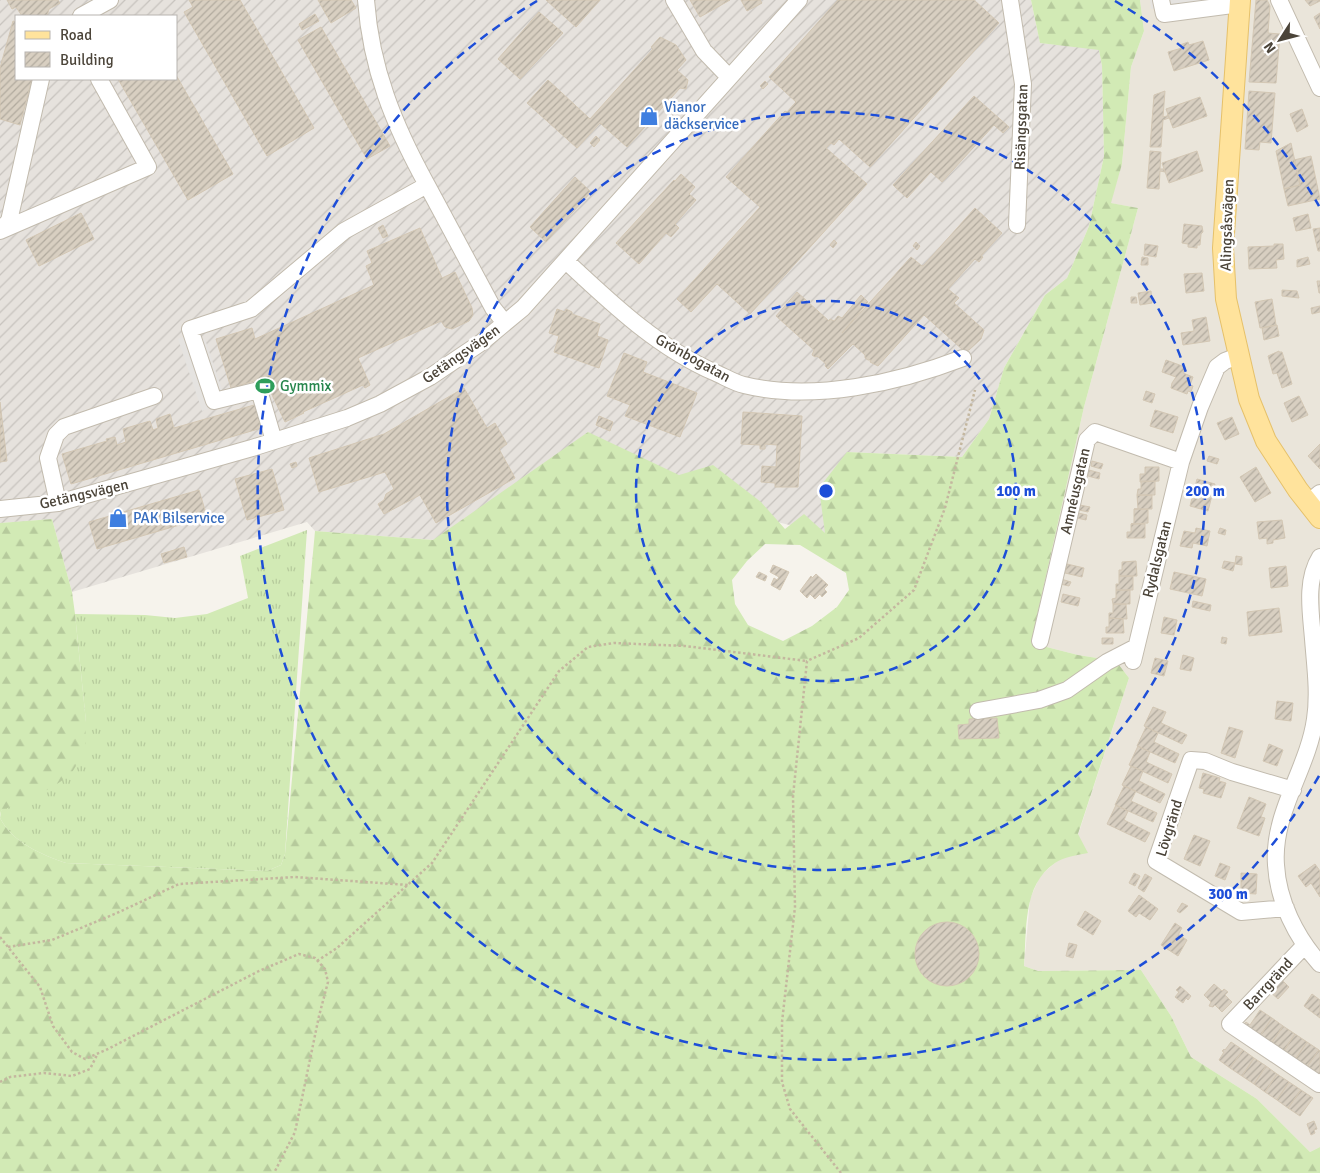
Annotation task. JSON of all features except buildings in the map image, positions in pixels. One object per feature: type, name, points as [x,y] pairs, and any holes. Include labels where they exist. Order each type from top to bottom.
[{"type":"main road","name":"Alingsåsvägen","points":[[1240,2],[1223,248],[1226,299],[1249,399],[1266,441],[1316,505]]},
{"type":"street","points":[[83,15],[110,0]]},
{"type":"street","points":[[366,0],[368,32],[378,75],[405,145],[493,308],[505,323]]},
{"type":"street","points":[[674,0],[704,51],[729,77]]},
{"type":"street","name":"Getängsvägen","points":[[0,509],[58,503],[274,441],[347,418],[380,404],[430,377],[482,342],[523,308],[799,0]]},
{"type":"street","name":"Risängsgatan","points":[[1010,0],[1023,84],[1018,225]]},
{"type":"street","points":[[1161,0],[1164,14],[1240,2]]},
{"type":"street","points":[[1279,0],[1320,88]]},
{"type":"street","points":[[0,230],[9,221],[42,80]]},
{"type":"street","points":[[0,230],[148,166],[100,80]]},
{"type":"street","points":[[274,441],[259,390],[214,401],[190,329],[251,309],[344,231],[427,185]]},
{"type":"street","name":"Grönbogatan","points":[[566,261],[630,320],[659,341],[705,368],[743,385],[782,391],[827,391],[883,382],[939,367],[963,358]]},
{"type":"street","name":"Rydalsgatan","points":[[978,711],[1039,700],[1067,690],[1107,662],[1134,654],[1181,462],[1200,407],[1217,367],[1225,361],[1238,356]]},
{"type":"street","points":[[58,503],[48,458],[56,435],[64,427],[154,396]]},
{"type":"street","name":"Amnéusgatan","points":[[1040,641],[1087,440],[1095,432],[1181,462]]},
{"type":"street","points":[[1320,558],[1314,568],[1310,588],[1316,678],[1315,748],[1304,764],[1282,817],[1277,842],[1276,863],[1278,882],[1286,908],[1305,945],[1320,964]]},
{"type":"street","name":"Lövgränd","points":[[1286,908],[1242,912],[1156,861],[1191,760],[1205,761],[1232,772],[1292,790]]},
{"type":"street","name":"Barrgränd","points":[[1305,945],[1230,1024],[1319,1084],[1320,1082]]},
{"type":"path","points":[[318,961],[338,948],[432,862],[559,671],[588,647],[614,643],[685,646],[807,661],[859,638],[914,590],[945,508],[975,390]]},
{"type":"path","points":[[807,661],[793,796],[795,907],[782,1022],[782,1082],[790,1109],[841,1173]]},
{"type":"path","points":[[8,947],[52,940],[117,913],[179,884],[295,877],[408,884]]},
{"type":"path","points":[[0,937],[40,987],[53,1026],[72,1052],[85,1059],[259,971],[298,954],[315,958],[325,969],[328,982],[294,1132],[274,1173]]},
{"type":"path","points":[[0,1082],[10,1077],[44,1073],[72,1076],[90,1069],[98,1053]]},
{"type":"shaded area","points":[[0,0],[1031,0],[1040,43],[1099,49],[1102,66],[1104,156],[1089,226],[1067,278],[1045,295],[1004,368],[989,419],[962,457],[847,452],[826,534],[708,505],[433,540],[315,531],[307,522],[72,592],[52,519],[0,523]]},
{"type":"shaded area","points":[[1140,0],[1320,0],[1320,1147],[1310,1152],[1257,1099],[1191,1057],[1171,1016],[1141,970],[1038,971],[1024,966],[1030,899],[1040,876],[1056,862],[1078,835],[1129,678],[1116,661],[1078,655],[1031,643],[1084,407],[1138,208],[1110,203],[1122,164],[1131,67],[1144,31]]},
{"type":"shaded area","points":[[1150,0],[1208,0],[1151,9]]},
{"type":"shaded area","points":[[189,335],[213,407],[202,411],[178,339]]},
{"type":"shaded area","points":[[205,339],[223,393],[216,396],[197,341]]},
{"type":"green space","points":[[1031,0],[1140,0],[1144,31],[1131,67],[1122,164],[1111,203],[1138,208],[1084,407],[1031,643],[1078,655],[1116,661],[1129,678],[1078,834],[1088,853],[1058,861],[1044,872],[1037,883],[1031,896],[1028,910],[1024,966],[1038,971],[1141,970],[1171,1016],[1191,1057],[1257,1099],[1310,1152],[1320,1147],[1320,1173],[0,1173],[0,818],[20,841],[38,852],[66,863],[267,871],[281,865],[285,854],[315,531],[433,540],[588,432],[679,475],[713,465],[761,502],[785,529],[804,514],[825,533],[819,488],[847,452],[962,457],[989,419],[1004,368],[1045,295],[1067,278],[1089,226],[1104,156],[1102,66],[1099,50],[1040,43]],"holes":[[[765,544],[800,545],[846,573],[849,590],[837,607],[812,626],[783,641],[748,625],[735,604],[732,580],[747,561]]]},
{"type":"green space","points":[[52,519],[72,592],[86,722],[85,751],[71,774],[53,787],[1,811],[0,815],[0,523]]},
{"type":"green space","points":[[307,530],[285,854],[281,865],[267,871],[66,863],[38,852],[12,834],[0,818],[1,811],[86,722],[75,614],[145,615],[175,618],[207,614],[248,598],[240,556]]},
{"type":"place","name":"Vianor däckservice","points":[[649,116]]},
{"type":"place","name":"Gymmix","points":[[265,386]]},
{"type":"place","name":"PAK Bilservice","points":[[118,518]]}]
